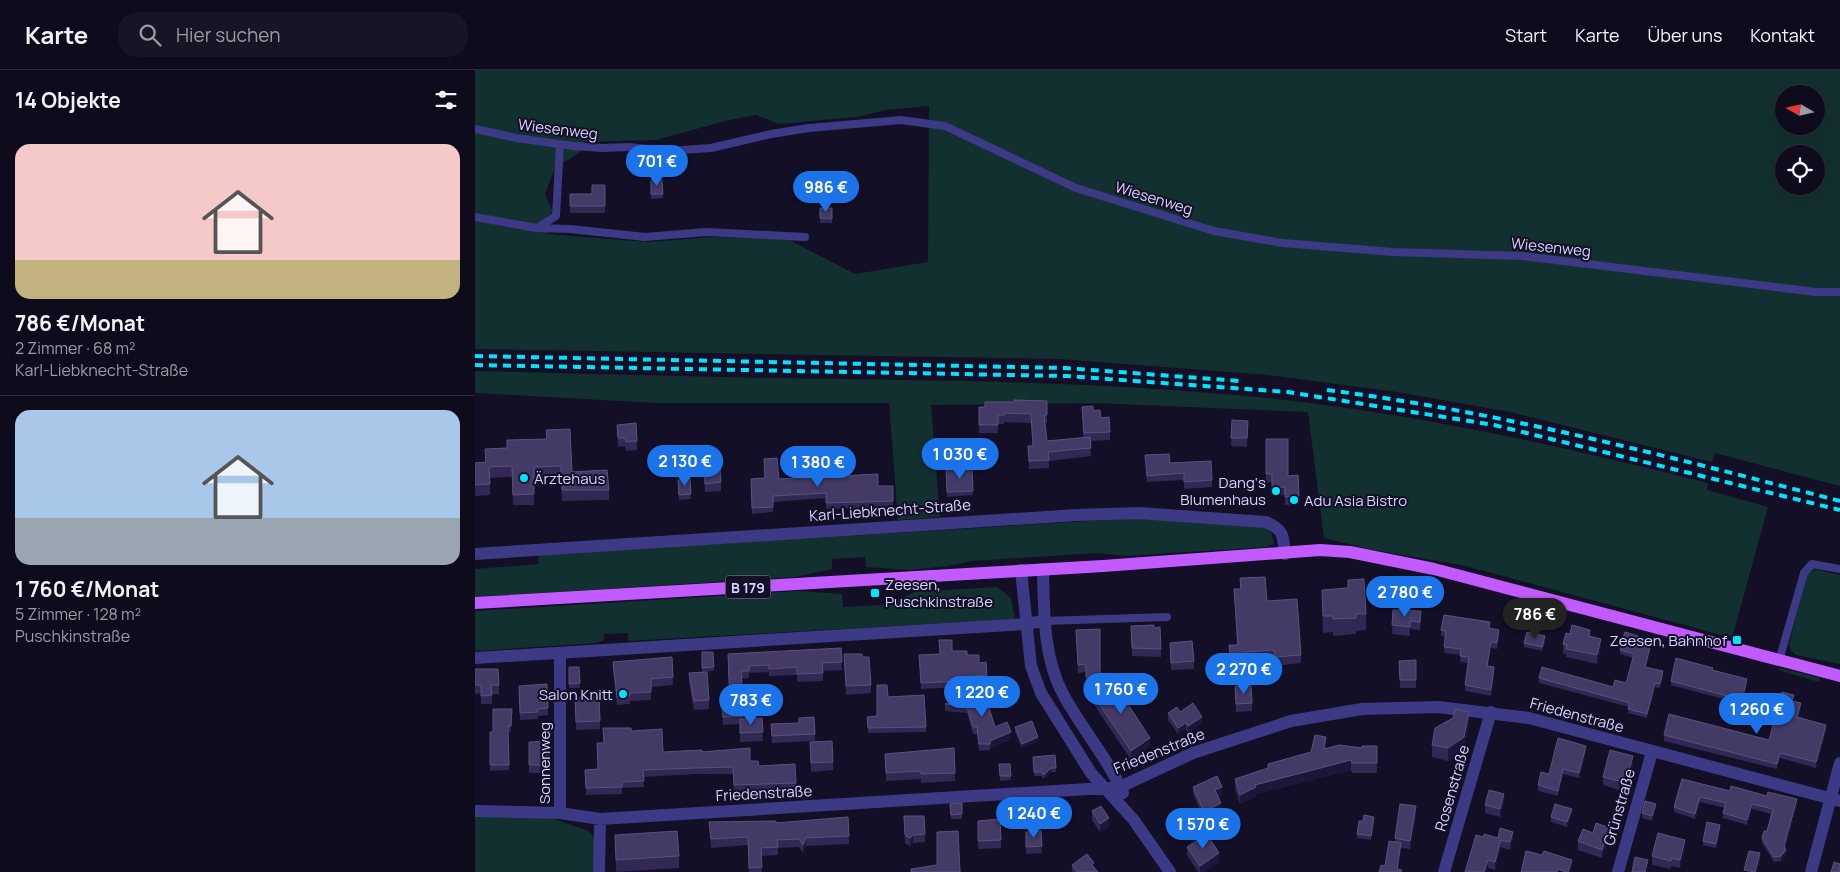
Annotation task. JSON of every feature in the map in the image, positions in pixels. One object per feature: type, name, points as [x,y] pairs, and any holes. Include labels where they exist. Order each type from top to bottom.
[{"type":"main road","name":"B 179","points":[[475,603],[1043,570],[1320,550],[1351,552],[1434,568],[1840,676]]},
{"type":"street","name":"Karl-Liebknecht-Straße","points":[[475,554],[1057,516],[1139,513],[1266,522],[1275,526],[1283,533],[1285,554]]},
{"type":"street","points":[[1021,570],[1025,624],[1031,666],[1041,693],[1091,773],[1133,819],[1170,872]]},
{"type":"street","points":[[1043,570],[1045,621],[1052,664],[1062,693],[1103,756],[1120,787],[1133,819]]},
{"type":"street","points":[[475,658],[1025,624],[1045,621]]},
{"type":"street","name":"Sonnenweg","points":[[560,653],[560,813]]},
{"type":"street","name":"Friedenstraße","points":[[475,811],[560,813],[601,819],[1120,787],[1193,753],[1254,732],[1325,714],[1405,706],[1491,712],[1529,718],[1835,800]]},
{"type":"street","name":"Rosenstraße","points":[[1444,872],[1491,712]]},
{"type":"street","name":"Grünstraße","points":[[1618,872],[1652,752]]},
{"type":"street","points":[[1811,872],[1835,800],[1840,763]]},
{"type":"street","points":[[599,872],[601,819]]},
{"type":"lane","name":"Wiesenweg","points":[[475,129],[560,144],[602,148],[629,146],[669,151],[711,148],[771,134],[809,128],[901,120],[945,126],[1076,188],[1214,231],[1283,243],[1393,252],[1522,256],[1816,292],[1840,292]]},
{"type":"lane","points":[[537,228],[547,224],[556,216],[560,144]]},
{"type":"lane","points":[[475,217],[537,228],[571,229],[645,237],[706,232],[805,237]]},
{"type":"lane","points":[[1779,661],[1804,573],[1812,564],[1840,569]]},
{"type":"lane","points":[[1045,621],[1167,617]]},
{"type":"green space","points":[[475,70],[1840,70],[1840,486],[1715,453],[1712,462],[1510,412],[1397,392],[1269,375],[1059,359],[475,349]],"holes":[[[929,106],[928,262],[855,274],[787,239],[712,237],[648,242],[548,234],[552,210],[545,194],[555,168],[579,153],[584,142],[656,140],[729,120],[756,115],[779,124],[856,117],[886,110]]]},
{"type":"green space","points":[[475,371],[1006,382],[1163,389],[1267,398],[1434,422],[1544,444],[1708,483],[1707,490],[1768,507],[1732,638],[1466,566],[1369,549],[1324,538],[1308,412],[1095,403],[931,405],[940,517],[898,520],[889,403],[657,403],[475,393]]},
{"type":"green space","points":[[1139,518],[1264,527],[1271,532],[1274,544],[1266,547],[1126,556],[1096,553],[972,561],[911,570],[866,567],[865,557],[832,559],[832,569],[795,577],[475,597],[475,569],[539,564],[538,555]]},
{"type":"green space","points":[[1814,569],[1840,575],[1840,664],[1796,655],[1791,651],[1789,645],[1807,574]]},
{"type":"green space","points":[[997,587],[1011,598],[1015,619],[628,641],[628,633],[604,634],[604,640],[596,643],[475,651],[475,611],[799,591],[842,594],[843,607],[880,605],[895,602],[914,592]]},
{"type":"green space","points":[[1780,668],[1820,678],[1819,682],[1778,670]]},
{"type":"green space","points":[[475,813],[554,819],[589,831],[594,838],[594,872],[475,872]]},
{"type":"building","points":[[651,180],[662,180],[663,194],[651,194]]},
{"type":"building","points":[[592,185],[605,185],[605,206],[570,206],[570,194],[592,194]]},
{"type":"building","points":[[820,208],[832,208],[832,219],[820,218]]},
{"type":"building","points":[[1014,400],[1047,401],[1047,415],[1044,415],[1047,441],[1090,437],[1091,448],[1048,452],[1049,460],[1029,461],[1028,446],[1033,446],[1031,414],[1004,413],[1004,415],[998,415],[998,425],[979,425],[979,407],[985,407],[985,402],[1014,402]]},
{"type":"building","points":[[1093,406],[1093,411],[1100,410],[1101,418],[1109,417],[1110,432],[1084,433],[1082,407]]},
{"type":"building","points":[[1232,420],[1248,421],[1247,438],[1231,438]]},
{"type":"building","points":[[636,423],[637,441],[626,442],[625,438],[618,438],[617,425]]},
{"type":"building","points":[[570,429],[572,472],[607,470],[609,490],[562,490],[561,466],[534,467],[534,494],[513,495],[512,466],[489,467],[490,484],[475,485],[475,463],[486,462],[485,449],[507,448],[507,440],[547,439],[546,430]]},
{"type":"building","points":[[1266,439],[1288,439],[1288,476],[1298,475],[1299,496],[1285,497],[1285,487],[1272,488],[1272,474],[1266,474]]},
{"type":"building","points":[[1169,454],[1170,463],[1211,461],[1212,480],[1184,482],[1184,473],[1147,476],[1145,455]]},
{"type":"building","points":[[777,458],[779,479],[878,474],[878,486],[893,486],[893,501],[826,503],[826,493],[773,496],[773,507],[752,508],[751,479],[765,478],[764,459]]},
{"type":"building","points":[[720,468],[721,482],[705,484],[704,469]]},
{"type":"building","points":[[972,468],[973,491],[947,492],[946,470]]},
{"type":"building","points":[[690,479],[691,494],[679,495],[678,480]]},
{"type":"building","points":[[1265,577],[1267,601],[1297,599],[1301,655],[1275,657],[1274,650],[1245,652],[1246,657],[1230,657],[1229,645],[1238,645],[1234,589],[1241,589],[1240,578]]},
{"type":"building","points":[[1364,579],[1366,614],[1356,614],[1356,618],[1333,619],[1333,616],[1323,616],[1322,590],[1348,588],[1348,580]]},
{"type":"building","points":[[1393,610],[1421,611],[1420,622],[1410,621],[1410,627],[1392,625]]},
{"type":"building","points":[[1444,615],[1490,622],[1489,628],[1499,630],[1497,643],[1491,642],[1487,666],[1494,667],[1491,690],[1465,685],[1469,657],[1460,656],[1461,649],[1444,647],[1446,631],[1441,630]]},
{"type":"building","points":[[1154,625],[1154,628],[1160,627],[1161,649],[1132,648],[1131,626]]},
{"type":"building","points":[[1572,625],[1590,630],[1589,636],[1601,639],[1597,655],[1566,649],[1567,645],[1563,644],[1566,633],[1570,634]]},
{"type":"building","points":[[1100,629],[1100,676],[1086,677],[1086,664],[1078,665],[1076,630]]},
{"type":"building","points":[[1527,632],[1545,636],[1542,647],[1524,643]]},
{"type":"building","points":[[1625,632],[1638,636],[1636,643],[1650,647],[1645,667],[1663,671],[1660,684],[1655,683],[1647,714],[1628,709],[1630,703],[1539,678],[1542,667],[1613,687],[1615,680],[1626,683],[1634,654],[1620,650]]},
{"type":"building","points":[[939,640],[952,640],[952,651],[967,651],[967,655],[979,655],[979,663],[986,662],[987,675],[962,677],[963,681],[921,683],[919,655],[940,654]]},
{"type":"building","points":[[1192,641],[1194,661],[1171,663],[1170,643]]},
{"type":"building","points":[[841,648],[842,662],[822,663],[823,673],[797,674],[797,667],[769,669],[769,665],[749,666],[749,671],[741,671],[743,698],[748,699],[749,716],[723,717],[722,705],[730,704],[728,654]]},
{"type":"building","points":[[702,652],[713,652],[714,667],[702,668]]},
{"type":"building","points":[[844,654],[862,654],[862,657],[869,657],[871,685],[846,686]]},
{"type":"building","points":[[672,657],[673,677],[651,679],[651,692],[630,693],[630,696],[617,697],[613,662]]},
{"type":"building","points":[[1676,658],[1747,679],[1742,700],[1671,681]]},
{"type":"building","points":[[1416,660],[1416,680],[1400,680],[1399,661]]},
{"type":"building","points":[[569,667],[579,667],[580,683],[569,684]]},
{"type":"building","points":[[475,669],[498,669],[499,685],[491,685],[492,695],[481,696],[481,685],[475,685]]},
{"type":"building","points":[[707,672],[709,700],[694,701],[689,673]]},
{"type":"building","points":[[1109,680],[1112,684],[1114,683],[1150,738],[1131,751],[1091,692]]},
{"type":"building","points":[[547,684],[548,708],[538,709],[538,712],[520,713],[519,686]]},
{"type":"building","points":[[877,685],[887,685],[888,697],[924,695],[926,727],[868,728],[867,717],[877,716]]},
{"type":"building","points":[[1251,685],[1252,703],[1236,704],[1235,686]]},
{"type":"building","points":[[984,692],[995,727],[1007,722],[1011,732],[990,741],[990,744],[979,744],[977,727],[973,727],[967,707],[945,704]]},
{"type":"building","points":[[1782,692],[1794,695],[1792,701],[1801,703],[1797,717],[1826,725],[1816,762],[1780,753],[1777,764],[1664,735],[1669,714],[1769,740]]},
{"type":"building","points":[[599,697],[600,721],[576,722],[575,698]]},
{"type":"building","points":[[1193,703],[1202,717],[1188,726],[1186,723],[1178,728],[1168,713],[1177,707],[1180,712]]},
{"type":"building","points":[[493,709],[512,709],[511,726],[508,726],[509,765],[490,765],[490,732],[493,732]]},
{"type":"building","points":[[1455,709],[1469,712],[1464,737],[1448,748],[1432,745],[1435,728],[1453,718]]},
{"type":"building","points":[[814,717],[815,734],[772,736],[771,724],[799,723],[799,718]]},
{"type":"building","points":[[762,718],[763,732],[740,733],[740,719]]},
{"type":"building","points":[[1032,721],[1038,737],[1022,744],[1015,727]]},
{"type":"building","points":[[603,728],[631,728],[631,731],[662,729],[663,752],[702,750],[702,752],[750,748],[750,761],[758,761],[759,766],[795,764],[796,783],[734,785],[733,767],[643,770],[644,781],[622,782],[622,787],[586,788],[585,770],[598,769],[597,743],[604,743]]},
{"type":"building","points":[[1315,735],[1326,737],[1324,749],[1339,745],[1362,748],[1362,746],[1377,746],[1377,763],[1352,763],[1351,760],[1255,785],[1256,787],[1240,795],[1235,779],[1268,768],[1268,764],[1311,752]]},
{"type":"building","points":[[1558,738],[1586,746],[1579,773],[1563,769],[1558,791],[1538,785],[1541,772],[1549,774]]},
{"type":"building","points":[[548,741],[549,761],[544,761],[540,765],[529,765],[529,742]]},
{"type":"building","points":[[832,741],[833,762],[811,763],[810,742]]},
{"type":"building","points":[[954,748],[955,773],[921,774],[921,771],[886,773],[885,754]]},
{"type":"building","points":[[1610,750],[1633,756],[1627,778],[1620,776],[1619,781],[1603,777]]},
{"type":"building","points":[[1055,755],[1056,768],[1051,768],[1044,775],[1041,772],[1034,772],[1033,757]]},
{"type":"building","points":[[999,764],[1010,764],[1011,776],[1000,776]]},
{"type":"building","points":[[1217,776],[1222,787],[1215,790],[1221,803],[1204,812],[1193,787]]},
{"type":"building","points":[[1682,779],[1730,791],[1731,786],[1767,796],[1768,792],[1797,799],[1784,846],[1786,850],[1781,856],[1774,857],[1762,838],[1764,831],[1767,831],[1773,809],[1752,804],[1747,820],[1723,813],[1726,803],[1700,797],[1695,814],[1674,807]]},
{"type":"building","points":[[1489,790],[1504,794],[1500,809],[1485,805]]},
{"type":"building","points":[[1645,801],[1656,804],[1652,816],[1642,813]]},
{"type":"building","points":[[962,803],[962,814],[951,815],[950,804]]},
{"type":"building","points":[[1400,804],[1416,806],[1410,841],[1395,838]]},
{"type":"building","points":[[1555,804],[1572,809],[1567,822],[1551,817]]},
{"type":"building","points":[[1101,806],[1109,818],[1100,824],[1092,811]]},
{"type":"building","points":[[1364,815],[1374,817],[1371,836],[1357,834],[1359,821],[1363,821]]},
{"type":"building","points":[[904,816],[924,816],[925,834],[913,835],[910,838],[905,835]]},
{"type":"building","points":[[848,817],[849,836],[806,838],[803,845],[799,839],[777,840],[778,847],[761,848],[762,867],[749,868],[748,837],[711,839],[709,822],[776,821],[776,823]]},
{"type":"building","points":[[1000,819],[1001,840],[978,841],[978,821]]},
{"type":"building","points":[[1707,822],[1720,825],[1716,844],[1703,841]]},
{"type":"building","points":[[1596,823],[1610,828],[1602,850],[1578,841],[1583,829],[1593,833]]},
{"type":"building","points":[[1500,828],[1513,832],[1510,842],[1501,840],[1495,862],[1488,860],[1484,872],[1465,872],[1476,835],[1484,837],[1484,834],[1498,838]]},
{"type":"building","points":[[677,831],[679,856],[616,860],[615,835]]},
{"type":"building","points":[[958,831],[960,872],[911,872],[911,869],[937,865],[937,832]]},
{"type":"building","points":[[1041,831],[1042,846],[1026,847],[1026,832]]},
{"type":"building","points":[[1658,833],[1685,840],[1680,860],[1671,858],[1671,861],[1652,856]]},
{"type":"building","points":[[1207,834],[1219,853],[1200,866],[1187,847]]},
{"type":"building","points":[[1389,841],[1401,843],[1397,869],[1402,870],[1401,872],[1379,872],[1381,865],[1385,866]]},
{"type":"building","points":[[1526,851],[1542,855],[1544,851],[1572,860],[1568,872],[1558,869],[1557,872],[1521,872]]},
{"type":"building","points":[[1749,851],[1760,853],[1755,872],[1744,870]]},
{"type":"building","points":[[1087,854],[1098,872],[1077,872],[1072,865]]},
{"type":"building","points":[[1635,857],[1648,860],[1645,872],[1632,872]]},
{"type":"building","points":[[1834,862],[1840,864],[1840,872],[1831,872]]},
{"type":"railway","points":[[475,356],[1065,368],[1240,381]]},
{"type":"railway","points":[[475,365],[1066,376],[1288,392],[1494,425],[1840,510]]},
{"type":"railway","points":[[1327,390],[1457,410],[1521,423],[1649,452],[1840,501]]},
{"type":"place","name":"Ärztehaus","points":[[524,478]]},
{"type":"place","name":"Dang‘s Blumenhaus","points":[[1276,491]]},
{"type":"place","name":"Adu Asia Bistro","points":[[1294,500]]},
{"type":"place","name":"Zeesen, Puschkinstraße","points":[[875,593]]},
{"type":"place","name":"Zeesen, Bahnhof","points":[[1737,640]]},
{"type":"place","name":"Salon Knitt","points":[[623,694]]}]
